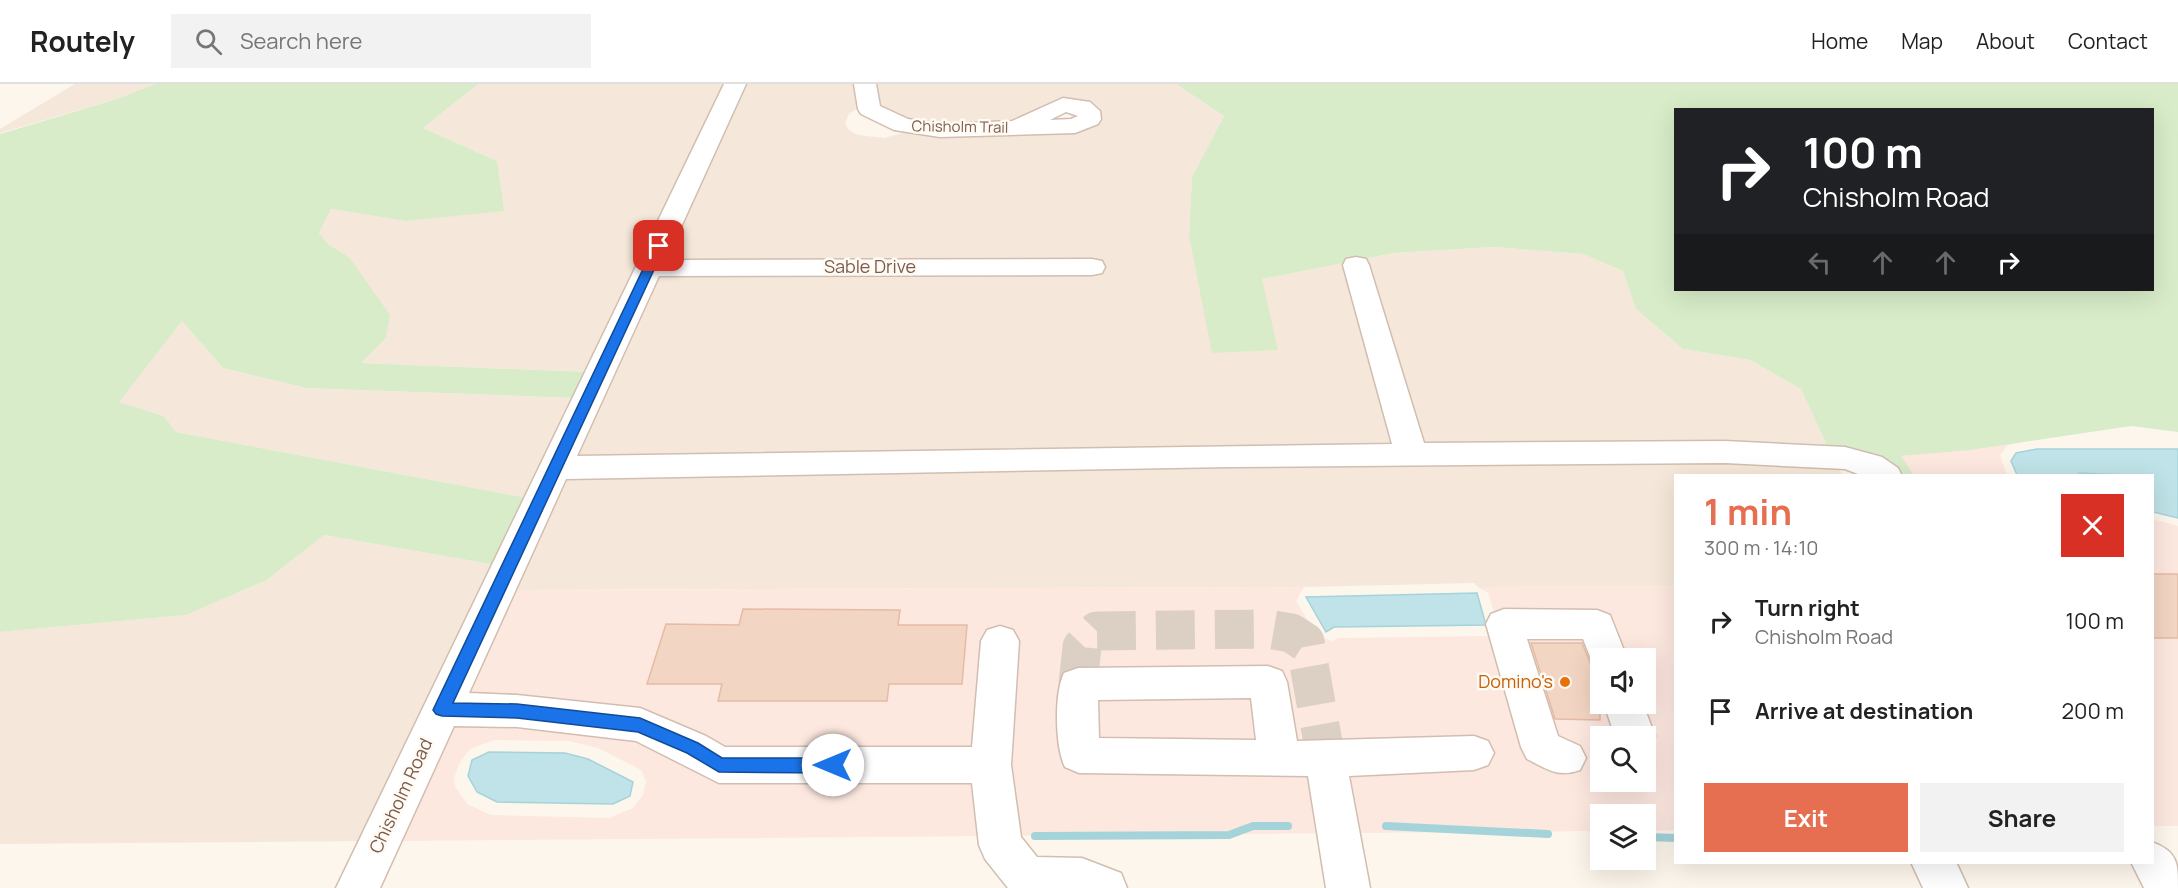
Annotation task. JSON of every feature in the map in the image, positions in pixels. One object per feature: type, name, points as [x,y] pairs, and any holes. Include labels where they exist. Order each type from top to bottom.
[{"type":"street","name":"Chisholm Road","points":[[358,888],[735,84]]},
{"type":"street","name":"Chisholm Trail","points":[[865,84],[862,122],[883,133],[904,127],[941,130],[1016,128]]},
{"type":"street","points":[[1356,265],[1411,455]]},
{"type":"street","name":"Sable Drive","points":[[649,268],[1092,267]]},
{"type":"street","points":[[554,468],[1725,452],[1845,458],[1871,465],[1883,474]]},
{"type":"street","points":[[1566,758],[1541,747],[1504,624],[1597,625],[1605,648]]},
{"type":"street","points":[[1000,641],[991,765],[1000,845],[1026,877],[1082,879],[1105,888]]},
{"type":"street","points":[[1279,758],[1268,682],[1078,684],[1079,755],[1326,759],[1474,753]]},
{"type":"street","points":[[442,710],[517,711],[640,725],[692,748],[719,765],[991,765]]},
{"type":"street","points":[[1326,759],[1348,888]]},
{"type":"street","points":[[1933,864],[1946,888]]},
{"type":"street","points":[[2153,864],[2169,888]]},
{"type":"shaded area","points":[[75,84],[155,84],[114,100],[0,133],[0,129]]},
{"type":"shaded area","points":[[478,84],[727,84],[589,372],[361,363],[386,338],[349,257],[328,244],[319,233],[331,209],[405,221],[497,161],[423,128]]},
{"type":"shaded area","points":[[743,84],[857,84],[859,107],[849,114],[845,124],[849,130],[858,135],[884,138],[906,132],[1092,126],[1060,101],[1049,104],[1013,124],[942,125],[908,122],[876,106],[873,84],[1176,84],[1224,116],[1192,177],[1189,236],[1262,279],[1394,253],[1493,247],[1583,254],[1623,271],[1636,309],[1683,349],[1750,360],[1801,389],[1828,448],[570,458],[655,275],[1049,272],[1101,274],[1102,262],[661,262]]},
{"type":"shaded area","points":[[182,321],[223,368],[305,388],[576,398],[528,498],[176,432],[164,416],[118,402]]},
{"type":"shaded area","points":[[2024,442],[2008,445],[2000,455],[2007,474],[1913,474],[1900,456]]},
{"type":"shaded area","points":[[1730,462],[1838,468],[1842,474],[1674,474],[1674,586],[1478,587],[1474,583],[1304,587],[510,590],[562,477],[1231,465]]},
{"type":"shaded area","points":[[2154,520],[2178,526],[2178,826],[2154,826]]},
{"type":"shaded area","points":[[324,535],[496,565],[365,841],[0,844],[0,632],[186,615],[267,580]]},
{"type":"shaded area","points":[[1674,586],[1674,830],[1656,831],[1656,804],[1590,804],[1590,831],[396,841],[510,590],[1304,587],[1296,601],[1316,635],[1332,641],[1339,638],[1490,636],[1498,625],[1488,593],[1478,587]],"holes":[[[494,740],[569,741],[598,748],[641,770],[646,781],[643,795],[633,808],[609,818],[491,815],[467,804],[455,786],[454,778],[460,762],[470,749]]]},
{"type":"green space","points":[[155,84],[478,84],[423,128],[497,161],[504,211],[405,221],[331,209],[319,233],[328,244],[349,257],[390,315],[386,338],[361,363],[589,372],[576,398],[306,388],[223,368],[182,321],[119,402],[164,416],[176,432],[528,498],[496,565],[324,535],[267,580],[186,615],[0,632],[0,134],[114,100]]},
{"type":"green space","points":[[1176,84],[2178,84],[2178,432],[2131,426],[1970,450],[1901,456],[1913,474],[1896,474],[1828,448],[1801,389],[1750,360],[1683,349],[1636,309],[1623,271],[1583,254],[1493,247],[1394,253],[1262,279],[1278,350],[1212,353],[1189,236],[1192,177],[1224,116]]},
{"type":"water","points":[[2037,449],[2178,449],[2178,518],[2154,512],[2154,474],[2017,474],[2011,461],[2016,453]]},
{"type":"water","points":[[1477,593],[1486,625],[1334,627],[1326,632],[1306,597]]},
{"type":"water","points":[[489,752],[565,753],[588,759],[633,782],[630,796],[613,804],[497,802],[477,792],[468,776],[472,760]]},
{"type":"building","points":[[2154,574],[2178,574],[2178,638],[2154,638]]},
{"type":"building","points":[[743,609],[900,610],[898,625],[967,625],[962,684],[889,684],[887,701],[718,701],[722,684],[647,684],[666,624],[739,625]]},
{"type":"building","name":"Domino's","points":[[1531,643],[1582,643],[1590,663],[1590,714],[1600,714],[1600,720],[1555,719]]},
{"type":"waterway","points":[[1035,836],[1229,835],[1253,826],[1288,826]]},
{"type":"waterway","points":[[1386,826],[1548,834]]},
{"type":"waterway","points":[[1656,837],[1674,838]]},
{"type":"tunnel","points":[[1078,684],[1082,647],[1097,631],[1268,629],[1291,633],[1305,642],[1326,759]]},
{"type":"place","name":"Domino's","points":[[1565,682]]},
{"type":"route","points":[[659,246],[442,710],[517,711],[640,725],[692,748],[719,765],[833,765]]}]
